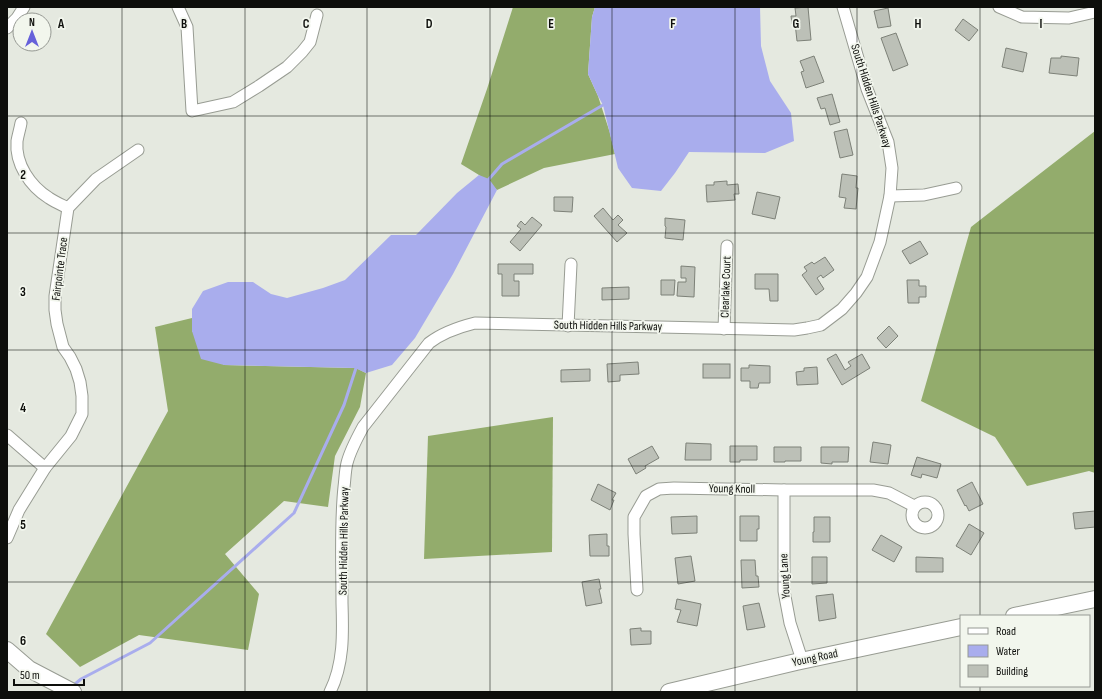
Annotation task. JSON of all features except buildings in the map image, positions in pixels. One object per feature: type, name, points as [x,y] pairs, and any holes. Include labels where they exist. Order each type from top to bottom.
[{"type":"street","points":[[7,28],[17,18],[24,7]]},
{"type":"street","points":[[178,7],[187,28],[192,111],[233,102],[288,67],[310,42],[317,15]]},
{"type":"street","name":"South Hidden Hills Parkway","points":[[330,692],[334,685],[340,664],[343,636],[342,511],[347,463],[363,427],[429,343],[437,337],[461,326],[475,323],[780,331],[794,330],[821,324],[842,309],[856,293],[866,277],[880,242],[890,196],[892,168],[888,142],[867,89],[843,7]]},
{"type":"street","points":[[1000,7],[1022,17],[1069,18],[1095,12]]},
{"type":"street","points":[[21,123],[17,142],[18,156],[27,179],[49,199],[68,208],[96,179],[138,150]]},
{"type":"street","points":[[890,196],[924,195],[956,188]]},
{"type":"street","name":"Fairpointe Trace","points":[[7,538],[19,510],[45,468],[71,436],[82,414],[80,382],[76,369],[63,347],[55,310],[55,296],[68,208]]},
{"type":"street","name":"Clearlake Court","points":[[724,329],[728,246]]},
{"type":"street","points":[[568,326],[571,264]]},
{"type":"street","points":[[7,435],[45,468]]},
{"type":"street","name":"Young Knoll","points":[[637,590],[634,517],[646,496],[659,489],[873,490],[890,493],[914,506]]},
{"type":"street","name":"Young Lane","points":[[784,490],[784,591],[790,623],[802,660]]},
{"type":"street","points":[[1019,615],[1095,599]]},
{"type":"street","name":"Young Road","points":[[669,692],[802,660],[960,627]]},
{"type":"street","points":[[7,650],[29,669],[73,692]]},
{"type":"green space","points":[[513,7],[595,7],[592,17],[588,74],[598,96],[615,154],[544,168],[497,190],[479,175],[461,164]]},
{"type":"green space","points":[[1095,131],[1095,473],[1089,471],[1027,486],[995,437],[921,401],[971,227]]},
{"type":"green space","points":[[192,318],[192,331],[224,365],[356,368],[366,373],[360,407],[335,456],[328,507],[284,501],[225,554],[259,594],[248,650],[139,635],[80,667],[46,634],[168,411],[155,327]]},
{"type":"green space","points":[[553,417],[552,552],[424,559],[428,436]]},
{"type":"water","points":[[595,7],[760,7],[761,46],[770,81],[791,113],[794,141],[765,153],[689,152],[661,191],[632,188],[618,168],[603,105],[588,74],[592,17]]},
{"type":"water","points":[[479,175],[489,179],[497,190],[453,274],[415,338],[392,365],[366,373],[355,368],[224,365],[201,359],[192,331],[192,309],[203,291],[228,282],[253,282],[271,294],[287,298],[345,280],[391,235],[416,235],[457,193]]},
{"type":"waterway","points":[[489,179],[502,164],[603,105]]},
{"type":"waterway","points":[[75,684],[81,679],[150,643],[294,513],[344,405],[356,368]]}]
